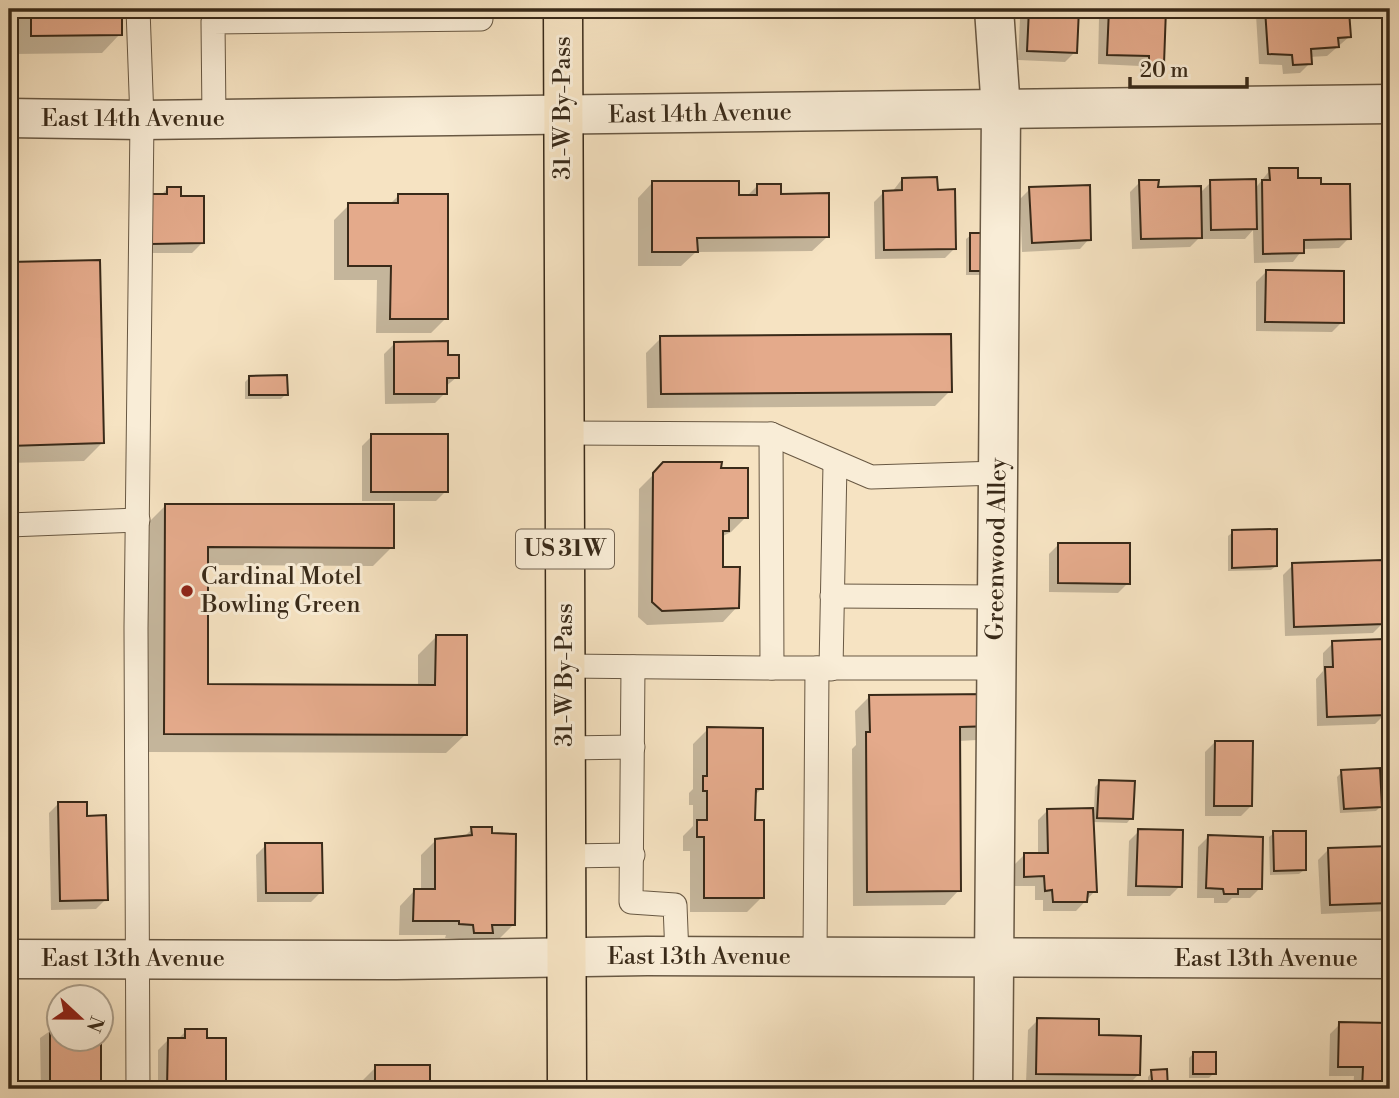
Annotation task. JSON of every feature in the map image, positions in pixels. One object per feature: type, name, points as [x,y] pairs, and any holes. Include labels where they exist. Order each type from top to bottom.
[{"type":"main road","name":"31-W By-Pass","points":[[563,9],[567,1089]]},
{"type":"street","name":"Greenwood Alley","points":[[993,1089],[1001,110],[994,9]]},
{"type":"street","name":"East 14th Avenue","points":[[9,118],[142,120],[1390,104]]},
{"type":"street","name":"East 13th Avenue","points":[[9,960],[396,960],[677,956],[1390,959]]},
{"type":"lane","points":[[138,9],[142,120],[138,520],[138,1089]]},
{"type":"lane","points":[[214,119],[213,22],[481,19],[480,9]]},
{"type":"lane","points":[[564,432],[771,434],[835,464],[871,477],[998,473]]},
{"type":"lane","points":[[771,434],[772,668]]},
{"type":"lane","points":[[815,957],[824,668],[832,596],[835,464]]},
{"type":"lane","points":[[9,524],[138,520]]},
{"type":"lane","points":[[832,596],[997,597]]},
{"type":"lane","points":[[565,666],[996,668]]},
{"type":"lane","points":[[633,667],[631,902],[675,905],[677,956]]},
{"type":"lane","points":[[566,748],[634,747]]},
{"type":"lane","points":[[566,856],[633,855]]},
{"type":"building","points":[[31,9],[122,9],[122,35],[31,36]]},
{"type":"building","points":[[1029,9],[1079,9],[1077,53],[1027,51]]},
{"type":"building","points":[[1109,9],[1166,9],[1164,64],[1149,64],[1149,56],[1107,55]]},
{"type":"building","points":[[1265,9],[1349,11],[1351,37],[1338,38],[1339,47],[1311,49],[1312,64],[1293,65],[1292,55],[1268,54]]},
{"type":"building","points":[[1269,168],[1298,168],[1298,178],[1321,178],[1321,184],[1350,184],[1351,239],[1304,240],[1304,253],[1263,254],[1262,180],[1270,180]]},
{"type":"building","points":[[937,177],[938,190],[955,189],[956,249],[884,250],[883,191],[902,190],[902,178]]},
{"type":"building","points":[[1256,179],[1257,229],[1211,230],[1210,180]]},
{"type":"building","points":[[1139,180],[1159,180],[1158,187],[1201,186],[1202,238],[1141,239]]},
{"type":"building","points":[[652,181],[739,181],[739,195],[757,195],[757,184],[781,184],[781,194],[829,193],[829,237],[697,238],[698,252],[652,252]]},
{"type":"building","points":[[1090,185],[1091,240],[1032,243],[1029,187]]},
{"type":"building","points":[[167,187],[181,187],[181,196],[204,196],[204,243],[151,244],[151,194],[167,194]]},
{"type":"building","points":[[398,194],[448,194],[448,319],[390,319],[391,266],[348,266],[348,203],[398,203]]},
{"type":"building","points":[[970,233],[995,233],[996,271],[970,271]]},
{"type":"building","points":[[100,260],[104,443],[9,446],[9,262]]},
{"type":"building","points":[[1266,270],[1344,271],[1344,323],[1265,322]]},
{"type":"building","points":[[951,334],[952,392],[661,394],[660,336]]},
{"type":"building","points":[[448,341],[448,355],[459,355],[459,378],[447,378],[447,394],[394,394],[394,342]]},
{"type":"building","points":[[287,375],[288,395],[249,395],[249,376]]},
{"type":"building","points":[[371,434],[448,434],[448,492],[371,492]]},
{"type":"building","points":[[663,462],[722,462],[721,468],[748,468],[748,518],[729,518],[729,531],[723,531],[723,567],[740,567],[739,608],[662,611],[652,602],[653,473]]},
{"type":"building","name":"Cardinal Motel Bowling Green","points":[[165,504],[394,504],[394,548],[208,547],[208,684],[435,685],[436,635],[467,635],[467,735],[164,734]]},
{"type":"building","points":[[1277,529],[1277,566],[1232,568],[1232,530]]},
{"type":"building","points":[[1058,543],[1130,543],[1130,584],[1058,583]]},
{"type":"building","points":[[1383,560],[1385,624],[1294,627],[1292,563]]},
{"type":"building","points":[[1384,639],[1387,715],[1327,717],[1325,667],[1333,667],[1332,641]]},
{"type":"building","points":[[993,694],[994,726],[960,727],[961,891],[867,892],[866,732],[870,732],[869,695]]},
{"type":"building","points":[[707,727],[763,728],[763,789],[756,789],[755,820],[764,820],[764,898],[704,898],[704,837],[697,837],[697,820],[707,820],[707,791],[703,791],[703,776],[707,776]]},
{"type":"building","points":[[1215,741],[1253,741],[1252,806],[1214,806]]},
{"type":"building","points":[[1380,768],[1382,807],[1344,809],[1341,770]]},
{"type":"building","points":[[1099,780],[1135,781],[1133,819],[1097,818]]},
{"type":"building","points":[[58,802],[87,802],[87,816],[106,815],[108,900],[60,901]]},
{"type":"building","points":[[1093,808],[1097,892],[1088,892],[1087,902],[1053,902],[1052,890],[1045,891],[1044,876],[1024,877],[1024,853],[1048,853],[1047,809]]},
{"type":"building","points":[[471,827],[492,827],[492,833],[516,834],[515,925],[492,925],[493,933],[474,933],[473,925],[459,924],[459,921],[413,921],[414,889],[435,889],[435,839],[472,835]]},
{"type":"building","points":[[1138,829],[1183,830],[1182,887],[1136,886]]},
{"type":"building","points":[[1273,831],[1306,831],[1306,870],[1274,871]]},
{"type":"building","points":[[1208,835],[1263,837],[1262,889],[1238,889],[1238,894],[1224,894],[1223,889],[1206,888]]},
{"type":"building","points":[[265,843],[322,843],[323,893],[266,893]]},
{"type":"building","points":[[1390,846],[1390,903],[1330,905],[1328,848]]},
{"type":"building","points":[[1037,1018],[1099,1019],[1099,1035],[1141,1036],[1140,1075],[1036,1074]]},
{"type":"building","points":[[1339,1022],[1390,1023],[1390,1089],[1362,1089],[1363,1067],[1338,1067]]},
{"type":"building","points":[[9,1025],[10,1079],[9,1079]]},
{"type":"building","points":[[185,1029],[207,1029],[207,1038],[226,1038],[226,1089],[167,1089],[168,1038],[185,1038]]},
{"type":"building","points":[[50,1052],[101,1052],[101,1081],[50,1081]]},
{"type":"building","points":[[1193,1052],[1216,1052],[1216,1074],[1193,1074]]},
{"type":"building","points":[[375,1065],[430,1065],[430,1089],[375,1089]]},
{"type":"building","points":[[1167,1069],[1168,1089],[1153,1089],[1151,1070]]},
{"type":"place","name":"Cardinal Motel Bowling Green","points":[[187,591]]}]
